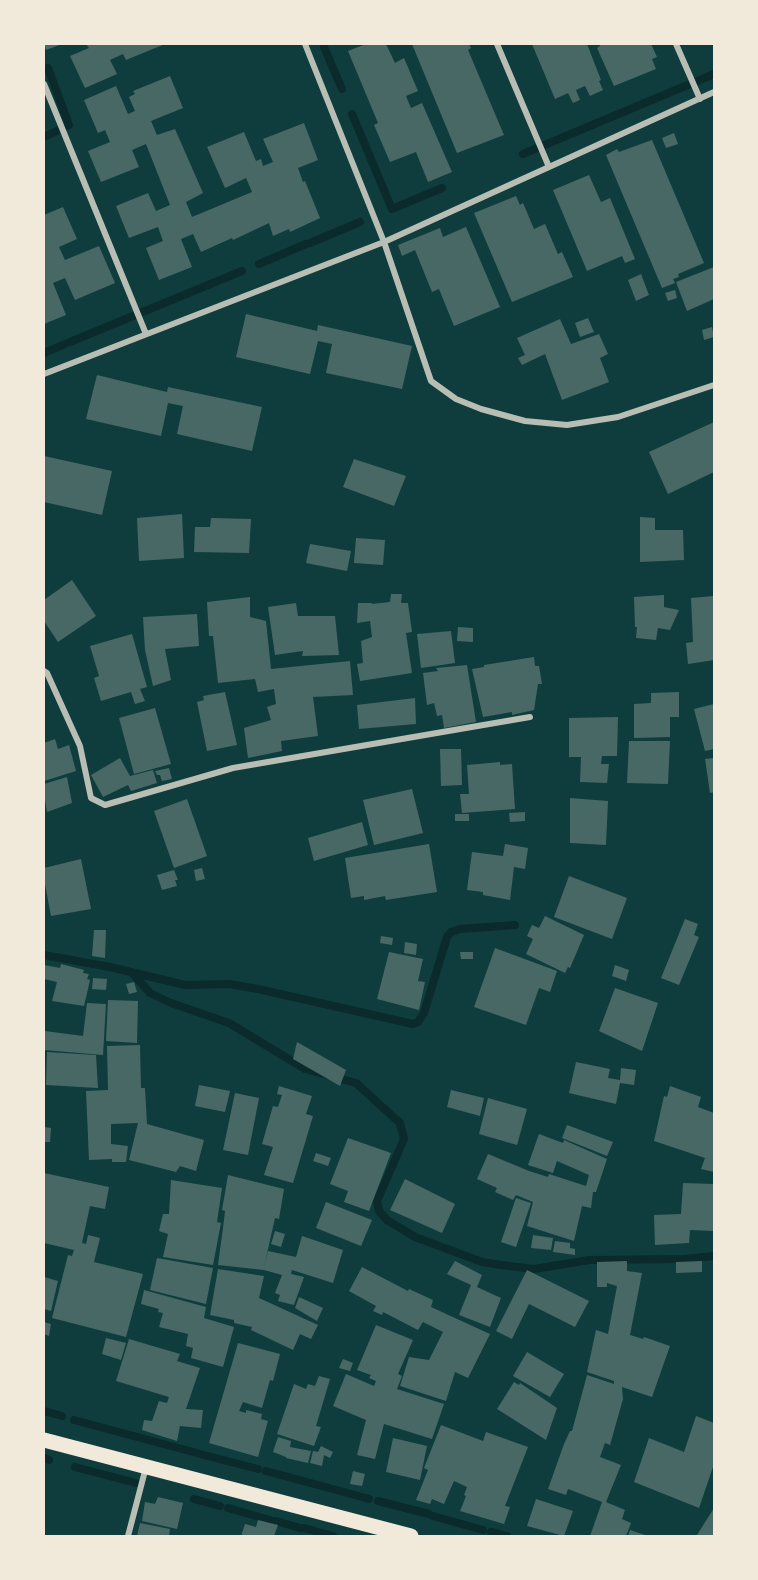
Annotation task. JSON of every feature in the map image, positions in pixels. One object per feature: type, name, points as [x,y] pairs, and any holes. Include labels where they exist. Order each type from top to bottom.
[{"type":"main road","points":[[44,1440],[365,1527],[411,1536]]},
{"type":"street","points":[[305,44],[384,242],[431,381],[456,399],[481,410],[525,421],[567,425],[618,417],[714,385]]},
{"type":"street","points":[[497,44],[549,167]]},
{"type":"street","points":[[676,44],[699,99]]},
{"type":"street","points":[[44,84],[146,334]]},
{"type":"street","points":[[44,374],[384,242],[714,92]]},
{"type":"street","points":[[44,671],[47,673],[80,746],[91,798],[105,805],[233,768],[530,717]]},
{"type":"street","points":[[128,1536],[146,1466]]},
{"type":"building","points":[[44,44],[62,44],[46,50]]},
{"type":"building","points":[[86,44],[165,44],[126,60],[123,54],[110,60],[117,74],[85,88],[70,56],[89,48]]},
{"type":"building","points":[[366,44],[386,44],[395,63],[404,58],[418,91],[406,96],[411,108],[422,103],[452,172],[428,182],[416,152],[390,162],[374,125],[378,123],[348,51]]},
{"type":"building","points":[[412,44],[469,44],[471,48],[468,50],[504,135],[457,153]]},
{"type":"building","points":[[532,44],[587,44],[603,90],[590,96],[585,86],[576,90],[580,100],[573,103],[568,93],[555,99]]},
{"type":"building","points":[[599,44],[651,44],[657,57],[652,59],[656,69],[614,86],[597,48]]},
{"type":"building","points":[[170,76],[183,108],[151,121],[157,135],[175,129],[203,193],[186,202],[192,217],[252,192],[246,178],[225,188],[207,147],[244,132],[256,161],[261,159],[263,166],[273,162],[263,139],[304,123],[318,160],[298,168],[320,218],[290,232],[289,229],[273,236],[269,223],[201,252],[193,234],[181,239],[192,267],[159,280],[146,248],[163,241],[158,227],[129,238],[116,206],[148,193],[156,211],[170,205],[146,144],[132,150],[139,167],[101,182],[88,151],[110,142],[105,130],[98,133],[84,100],[116,86],[128,114],[135,111],[129,97],[135,94],[133,91]]},
{"type":"building","points":[[674,133],[678,144],[666,148],[662,138]]},
{"type":"building","points":[[652,140],[704,263],[678,274],[679,277],[673,279],[675,283],[662,288],[606,155],[617,149],[619,152]]},
{"type":"building","points":[[589,175],[601,202],[610,198],[635,259],[625,263],[622,256],[587,271],[553,190]]},
{"type":"building","points":[[516,196],[520,205],[523,203],[534,229],[545,224],[558,254],[562,252],[573,277],[512,302],[474,213]]},
{"type":"building","points":[[63,207],[77,239],[59,247],[65,260],[99,246],[115,283],[75,300],[65,278],[53,283],[66,315],[44,324],[44,215]]},
{"type":"building","points":[[466,227],[500,307],[454,326],[439,289],[432,292],[415,250],[402,256],[398,245],[440,228],[443,237]]},
{"type":"building","points":[[714,267],[714,299],[687,311],[676,282]]},
{"type":"building","points":[[641,274],[649,295],[636,301],[628,280]]},
{"type":"building","points":[[675,290],[677,298],[668,301],[665,293]]},
{"type":"building","points":[[246,314],[317,331],[318,325],[412,346],[402,389],[326,373],[332,344],[318,341],[310,374],[236,357]]},
{"type":"building","points":[[588,318],[594,332],[580,337],[575,323]]},
{"type":"building","points":[[560,319],[571,344],[599,334],[608,354],[600,358],[609,382],[562,400],[545,354],[522,365],[518,358],[525,355],[517,338]]},
{"type":"building","points":[[712,327],[714,337],[704,340],[702,330]]},
{"type":"building","points":[[97,375],[167,392],[168,387],[262,407],[252,451],[177,434],[183,406],[168,403],[161,436],[86,419]]},
{"type":"building","points":[[714,422],[714,472],[668,494],[649,452]]},
{"type":"building","points":[[44,456],[112,471],[102,515],[44,502]]},
{"type":"building","points":[[354,459],[406,476],[394,506],[343,487]]},
{"type":"building","points":[[182,514],[184,558],[139,561],[137,518]]},
{"type":"building","points":[[640,517],[655,518],[655,530],[683,530],[684,560],[640,562]]},
{"type":"building","points":[[211,518],[251,519],[249,553],[194,552],[195,527],[210,527]]},
{"type":"building","points":[[356,538],[385,540],[383,565],[354,563]]},
{"type":"building","points":[[310,544],[351,551],[347,571],[306,563]]},
{"type":"building","points":[[72,580],[96,616],[58,642],[44,621],[44,600]]},
{"type":"building","points":[[391,594],[402,594],[401,603],[408,603],[412,632],[406,633],[412,673],[360,681],[357,664],[363,663],[361,641],[372,637],[370,621],[357,623],[358,603],[390,602]]},
{"type":"building","points":[[664,595],[664,607],[679,610],[670,630],[658,628],[656,640],[636,638],[634,597]]},
{"type":"building","points":[[714,596],[714,660],[688,664],[686,643],[693,642],[691,598]]},
{"type":"building","points":[[250,597],[250,617],[266,621],[271,669],[350,661],[353,695],[313,697],[318,736],[281,741],[282,751],[248,758],[244,728],[271,720],[267,707],[276,704],[274,689],[258,692],[255,679],[218,683],[213,636],[209,636],[207,602]]},
{"type":"building","points":[[296,603],[298,616],[335,616],[339,655],[302,656],[303,651],[275,655],[268,607]]},
{"type":"building","points":[[197,614],[199,646],[165,649],[171,680],[153,686],[145,650],[143,617]]},
{"type":"building","points":[[458,627],[473,628],[473,642],[457,641]]},
{"type":"building","points":[[451,631],[455,663],[421,668],[417,634]]},
{"type":"building","points":[[132,634],[147,687],[140,689],[145,701],[135,704],[131,692],[101,701],[94,678],[99,676],[90,646]]},
{"type":"building","points":[[534,657],[535,666],[539,666],[542,684],[538,684],[534,710],[512,715],[512,712],[483,717],[472,669]]},
{"type":"building","points":[[467,665],[476,722],[444,728],[442,715],[437,716],[434,703],[427,705],[423,673],[438,671],[436,668]]},
{"type":"building","points":[[225,692],[237,745],[207,751],[197,702],[204,700],[203,696]]},
{"type":"building","points":[[679,692],[679,717],[670,717],[670,737],[634,738],[634,704],[651,703],[651,693]]},
{"type":"building","points":[[415,698],[416,724],[359,729],[357,705]]},
{"type":"building","points":[[714,704],[714,749],[705,751],[694,709]]},
{"type":"building","points":[[155,708],[171,764],[134,774],[119,718]]},
{"type":"building","points":[[618,717],[617,756],[602,756],[601,764],[609,764],[607,783],[580,782],[581,757],[569,757],[569,718]]},
{"type":"building","points":[[55,739],[58,749],[69,745],[76,771],[44,781],[44,743]]},
{"type":"building","points":[[629,741],[670,741],[668,784],[627,783]]},
{"type":"building","points":[[440,749],[461,749],[462,785],[441,786]]},
{"type":"building","points":[[120,758],[130,776],[153,770],[157,783],[131,791],[128,785],[103,797],[91,775]]},
{"type":"building","points":[[714,758],[714,792],[710,793],[705,759]]},
{"type":"building","points":[[500,762],[500,765],[512,764],[515,809],[462,813],[460,794],[469,794],[467,765]]},
{"type":"building","points":[[169,768],[172,779],[162,781],[160,775],[157,775],[155,771]]},
{"type":"building","points":[[67,777],[72,803],[47,812],[44,784]]},
{"type":"building","points":[[412,789],[423,833],[374,845],[363,800]]},
{"type":"building","points":[[570,798],[608,801],[606,845],[570,843]]},
{"type":"building","points":[[187,799],[207,856],[174,868],[154,811]]},
{"type":"building","points":[[525,812],[525,821],[510,822],[509,813]]},
{"type":"building","points":[[455,814],[469,814],[469,821],[455,821]]},
{"type":"building","points":[[362,822],[368,845],[314,861],[308,838]]},
{"type":"building","points":[[429,844],[437,892],[386,900],[385,896],[364,900],[364,896],[351,898],[345,858]]},
{"type":"building","points":[[505,844],[528,848],[525,869],[514,867],[510,900],[467,890],[472,852],[503,856]]},
{"type":"building","points":[[81,859],[91,909],[51,916],[44,868]]},
{"type":"building","points":[[202,868],[205,879],[196,881],[194,870]]},
{"type":"building","points":[[174,870],[178,880],[175,880],[177,886],[162,890],[157,875]]},
{"type":"building","points":[[569,876],[627,898],[612,939],[554,917]]},
{"type":"building","points":[[545,916],[584,935],[570,968],[568,967],[565,973],[526,954],[533,939],[527,936],[532,925],[539,928]]},
{"type":"building","points":[[685,919],[698,924],[694,935],[699,937],[679,985],[661,978]]},
{"type":"building","points":[[94,930],[106,930],[105,958],[92,956]]},
{"type":"building","points":[[381,936],[393,938],[392,945],[380,943]]},
{"type":"building","points":[[405,942],[417,944],[416,955],[404,953]]},
{"type":"building","points":[[495,948],[557,971],[550,992],[539,988],[526,1025],[474,1007]]},
{"type":"building","points":[[389,952],[423,959],[418,981],[425,982],[419,1010],[377,999]]},
{"type":"building","points":[[460,952],[473,952],[473,959],[461,959]]},
{"type":"building","points":[[61,964],[84,970],[83,973],[89,974],[87,979],[90,980],[84,1006],[52,1001],[57,982],[44,979],[44,965],[60,968]]},
{"type":"building","points":[[615,965],[629,970],[626,981],[612,976]]},
{"type":"building","points":[[93,978],[107,979],[106,990],[92,989]]},
{"type":"building","points":[[134,982],[137,992],[129,994],[126,984]]},
{"type":"building","points":[[615,988],[658,1003],[642,1051],[599,1031]]},
{"type":"building","points":[[108,1000],[138,1001],[137,1043],[106,1041]]},
{"type":"building","points":[[87,1003],[106,1004],[103,1055],[44,1050],[45,1031],[83,1036]]},
{"type":"building","points":[[297,1042],[346,1070],[340,1086],[293,1059]]},
{"type":"building","points":[[140,1045],[141,1088],[145,1088],[147,1124],[204,1140],[196,1171],[180,1166],[176,1172],[129,1160],[138,1123],[111,1124],[111,1144],[128,1146],[126,1162],[112,1162],[112,1159],[89,1160],[86,1091],[108,1090],[107,1046]]},
{"type":"building","points":[[47,1052],[96,1055],[98,1088],[46,1085]]},
{"type":"building","points":[[576,1062],[610,1069],[608,1078],[620,1080],[621,1068],[636,1070],[634,1085],[620,1083],[616,1104],[569,1093]]},
{"type":"building","points":[[199,1085],[230,1091],[225,1112],[195,1106]]},
{"type":"building","points":[[279,1086],[312,1096],[306,1114],[313,1116],[293,1183],[264,1175],[273,1147],[262,1144],[273,1106],[278,1107],[282,1095],[277,1094]]},
{"type":"building","points":[[670,1086],[701,1097],[698,1107],[714,1113],[714,1172],[701,1169],[705,1158],[654,1141],[664,1096],[667,1097]]},
{"type":"building","points":[[451,1090],[484,1098],[480,1116],[447,1107]]},
{"type":"building","points":[[235,1093],[259,1098],[248,1155],[223,1150]]},
{"type":"building","points":[[488,1098],[527,1109],[517,1145],[479,1134]]},
{"type":"building","points":[[567,1125],[613,1142],[607,1156],[562,1138]]},
{"type":"building","points":[[44,1127],[51,1128],[50,1142],[44,1142]]},
{"type":"building","points":[[539,1134],[563,1143],[564,1140],[607,1159],[596,1192],[593,1192],[591,1208],[582,1206],[574,1241],[527,1226],[533,1202],[516,1195],[513,1200],[495,1192],[497,1188],[477,1179],[488,1154],[529,1171],[548,1177],[549,1174],[586,1186],[589,1175],[557,1161],[553,1173],[528,1165]]},
{"type":"building","points":[[348,1138],[391,1153],[369,1211],[344,1202],[348,1191],[330,1184]]},
{"type":"building","points":[[316,1153],[331,1158],[328,1166],[313,1161]]},
{"type":"building","points":[[44,1173],[109,1187],[105,1209],[90,1206],[82,1243],[86,1244],[88,1235],[100,1238],[94,1262],[143,1274],[126,1337],[52,1318],[68,1255],[72,1256],[74,1250],[44,1243]]},
{"type":"building","points":[[228,1175],[284,1189],[279,1219],[275,1218],[264,1267],[268,1251],[296,1257],[302,1236],[343,1250],[333,1283],[292,1270],[291,1274],[304,1277],[294,1305],[278,1301],[280,1295],[275,1293],[282,1275],[264,1270],[218,1265],[225,1211],[222,1210]]},
{"type":"building","points":[[405,1179],[455,1204],[442,1233],[390,1210]]},
{"type":"building","points":[[171,1180],[222,1188],[217,1222],[221,1223],[213,1265],[163,1257],[168,1234],[159,1231],[163,1214],[169,1214]]},
{"type":"building","points":[[683,1183],[714,1184],[714,1231],[690,1230],[689,1243],[655,1245],[654,1215],[681,1214]]},
{"type":"building","points":[[516,1198],[531,1203],[516,1247],[501,1242]]},
{"type":"building","points":[[326,1202],[372,1220],[361,1246],[316,1228]]},
{"type":"building","points":[[275,1231],[285,1234],[281,1247],[271,1244]]},
{"type":"building","points":[[533,1235],[553,1238],[551,1250],[531,1248]]},
{"type":"building","points":[[555,1241],[570,1243],[570,1248],[575,1249],[575,1255],[553,1252]]},
{"type":"building","points":[[157,1258],[213,1268],[206,1304],[150,1290]]},
{"type":"building","points":[[455,1261],[482,1275],[477,1287],[501,1298],[490,1327],[459,1315],[471,1285],[447,1274]]},
{"type":"building","points":[[627,1261],[627,1271],[642,1273],[630,1335],[670,1346],[652,1397],[622,1387],[623,1399],[610,1445],[605,1443],[600,1457],[621,1465],[606,1502],[625,1510],[622,1519],[631,1523],[626,1536],[590,1536],[602,1502],[568,1489],[566,1495],[548,1489],[564,1444],[572,1431],[587,1375],[614,1384],[614,1381],[587,1372],[596,1330],[608,1334],[617,1286],[607,1283],[607,1287],[597,1287],[597,1262]]},
{"type":"building","points":[[702,1261],[702,1272],[676,1273],[676,1262]]},
{"type":"building","points":[[362,1267],[408,1291],[409,1289],[433,1300],[431,1307],[490,1334],[468,1378],[455,1372],[446,1401],[400,1386],[409,1357],[429,1360],[443,1332],[423,1322],[418,1330],[383,1312],[382,1315],[373,1311],[376,1306],[349,1291]]},
{"type":"building","points":[[218,1269],[264,1276],[259,1298],[318,1325],[311,1339],[300,1334],[293,1350],[251,1330],[252,1327],[210,1315]]},
{"type":"building","points":[[527,1270],[589,1301],[575,1327],[529,1304],[512,1339],[496,1331]]},
{"type":"building","points":[[44,1277],[58,1281],[51,1311],[44,1309]]},
{"type":"building","points":[[144,1290],[206,1307],[204,1318],[234,1327],[223,1367],[191,1358],[193,1348],[186,1346],[188,1334],[159,1327],[163,1313],[158,1312],[159,1309],[141,1304]]},
{"type":"building","points":[[299,1297],[323,1308],[317,1321],[295,1308]]},
{"type":"building","points":[[44,1322],[51,1324],[49,1336],[44,1334]]},
{"type":"building","points":[[376,1325],[413,1340],[398,1374],[402,1376],[397,1389],[444,1404],[432,1439],[384,1424],[375,1459],[357,1455],[366,1420],[333,1406],[346,1374],[374,1386],[376,1381],[369,1378],[371,1375],[357,1370]]},
{"type":"building","points":[[106,1338],[126,1343],[121,1360],[102,1354]]},
{"type":"building","points":[[129,1339],[180,1354],[177,1361],[200,1368],[186,1409],[203,1410],[201,1428],[180,1426],[177,1441],[142,1430],[144,1420],[152,1421],[159,1401],[167,1403],[169,1397],[116,1381]]},
{"type":"building","points":[[238,1343],[280,1354],[273,1381],[270,1380],[262,1408],[243,1402],[239,1411],[246,1413],[246,1410],[262,1414],[261,1419],[268,1421],[258,1457],[209,1443]]},
{"type":"building","points":[[527,1352],[564,1374],[550,1397],[513,1376]]},
{"type":"building","points":[[343,1359],[353,1363],[350,1371],[339,1368]]},
{"type":"building","points":[[319,1376],[330,1379],[316,1426],[321,1427],[314,1446],[277,1434],[294,1384],[306,1389],[308,1384],[315,1386]]},
{"type":"building","points":[[514,1382],[519,1385],[520,1383],[557,1408],[546,1440],[497,1409]]},
{"type":"building","points":[[696,1416],[714,1423],[714,1464],[699,1508],[634,1482],[649,1438],[684,1452]]},
{"type":"building","points":[[441,1425],[483,1441],[486,1432],[528,1447],[505,1506],[510,1507],[504,1524],[460,1511],[467,1487],[454,1481],[444,1504],[432,1499],[430,1504],[416,1500],[428,1470],[424,1468]]},
{"type":"building","points":[[278,1437],[291,1441],[290,1447],[311,1451],[308,1463],[286,1458],[273,1452]]},
{"type":"building","points":[[393,1438],[427,1446],[420,1480],[386,1472]]},
{"type":"building","points":[[321,1446],[333,1452],[330,1458],[324,1455],[322,1466],[310,1463],[313,1451],[318,1452]]},
{"type":"building","points":[[353,1471],[365,1474],[362,1486],[350,1484]]},
{"type":"building","points":[[158,1497],[183,1503],[177,1529],[142,1521],[145,1502],[155,1504]]},
{"type":"building","points":[[536,1499],[573,1511],[564,1536],[527,1526]]},
{"type":"building","points":[[714,1508],[714,1536],[697,1535]]},
{"type":"building","points":[[258,1520],[278,1525],[274,1536],[241,1536],[245,1524],[256,1527]]},
{"type":"building","points":[[140,1523],[170,1529],[169,1536],[137,1536]]},
{"type":"building","points":[[630,1530],[645,1535],[628,1536]]},
{"type":"waterway","points":[[324,47],[342,89]]},
{"type":"waterway","points":[[44,137],[69,125],[48,68]]},
{"type":"waterway","points":[[523,154],[714,74]]},
{"type":"waterway","points":[[352,114],[392,209],[442,188]]},
{"type":"waterway","points":[[310,243],[360,222]]},
{"type":"waterway","points":[[259,264],[306,244]]},
{"type":"waterway","points":[[70,342],[242,271]]},
{"type":"waterway","points":[[44,353],[65,344]]},
{"type":"waterway","points":[[44,955],[110,967],[185,985],[229,984],[258,989],[413,1024],[418,1022],[424,1013],[447,937],[451,932],[460,929],[515,925]]},
{"type":"waterway","points":[[133,974],[150,993],[171,1003],[229,1023],[305,1069],[356,1083],[400,1123],[404,1139],[377,1201],[379,1211],[387,1220],[415,1237],[482,1262],[534,1269],[589,1260],[685,1259],[714,1256]]},
{"type":"waterway","points":[[44,1411],[62,1416]]},
{"type":"waterway","points":[[74,1420],[197,1453]]},
{"type":"waterway","points":[[200,1454],[258,1469]]},
{"type":"waterway","points":[[44,1458],[49,1460]]},
{"type":"waterway","points":[[75,1467],[136,1483]]},
{"type":"waterway","points":[[266,1471],[329,1488]]},
{"type":"waterway","points":[[333,1489],[369,1499]]},
{"type":"waterway","points":[[194,1499],[220,1506]]},
{"type":"waterway","points":[[378,1501],[429,1514]]},
{"type":"waterway","points":[[228,1508],[270,1520]]},
{"type":"waterway","points":[[433,1516],[483,1530]]},
{"type":"waterway","points":[[276,1521],[300,1528]]},
{"type":"waterway","points":[[304,1528],[333,1536]]},
{"type":"waterway","points":[[491,1532],[507,1536]]}]
